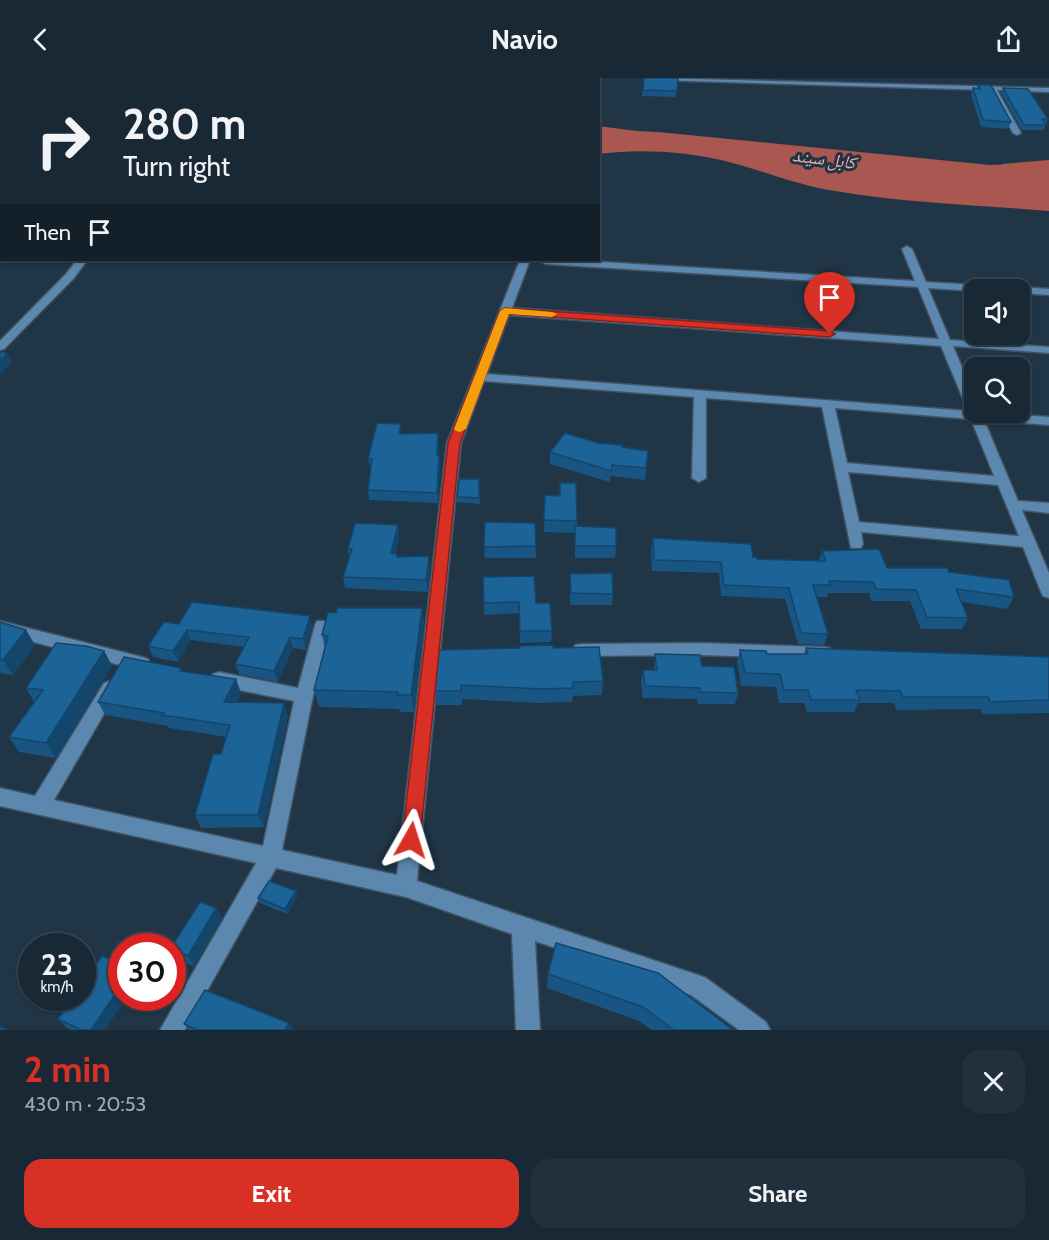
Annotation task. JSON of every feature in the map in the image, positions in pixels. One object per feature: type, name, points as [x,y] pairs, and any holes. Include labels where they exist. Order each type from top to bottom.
[{"type":"street","points":[[657,78],[1049,90]]},
{"type":"street","points":[[1044,78],[1049,85]]},
{"type":"street","points":[[993,89],[1017,133]]},
{"type":"street","points":[[907,249],[964,386]]},
{"type":"street","points":[[0,347],[70,276],[81,261]]},
{"type":"street","points":[[406,887],[454,443],[525,261]]},
{"type":"street","points":[[545,261],[964,287]]},
{"type":"street","points":[[1030,291],[1049,292]]},
{"type":"street","points":[[505,311],[1049,350]]},
{"type":"street","points":[[480,377],[964,414]]},
{"type":"street","points":[[699,478],[700,394]]},
{"type":"street","points":[[828,404],[856,544]]},
{"type":"street","points":[[1030,419],[1049,421]]},
{"type":"street","points":[[979,423],[1049,592]]},
{"type":"street","points":[[840,467],[1003,481]]},
{"type":"street","points":[[1013,505],[1049,508]]},
{"type":"street","points":[[852,526],[1028,542]]},
{"type":"street","points":[[172,1030],[270,858],[304,696],[322,625]]},
{"type":"street","points":[[0,627],[160,668]]},
{"type":"street","points":[[564,651],[700,649],[844,654]]},
{"type":"street","points":[[431,653],[452,652]]},
{"type":"street","points":[[40,806],[126,661]]},
{"type":"street","points":[[204,676],[304,696]]},
{"type":"street","points":[[0,797],[406,887],[698,986],[758,1030]]},
{"type":"street","points":[[523,928],[528,1030]]},
{"type":"water","name":"کابل سيند","points":[[600,126],[990,165],[1049,160],[1049,211],[862,195],[806,185],[721,160],[675,153],[600,154]]},
{"type":"pier","points":[[600,123],[995,162],[1003,165],[683,133],[637,131],[600,126]]},
{"type":"building","points":[[644,78],[678,78],[677,91],[643,90]]},
{"type":"building","points":[[978,85],[991,85],[1011,122],[983,120],[973,88],[980,89]]},
{"type":"building","points":[[1003,88],[1028,89],[1048,119],[1042,119],[1046,125],[1024,125]]},
{"type":"building","points":[[0,352],[7,353],[0,360]]},
{"type":"building","points":[[377,423],[401,424],[399,434],[438,433],[437,493],[368,490],[372,459],[368,459]]},
{"type":"building","points":[[565,433],[598,443],[622,445],[622,447],[648,451],[646,468],[612,465],[611,471],[550,452]]},
{"type":"building","points":[[459,479],[479,479],[479,498],[457,497]]},
{"type":"building","points":[[560,483],[576,483],[577,521],[544,520],[545,495],[560,496]]},
{"type":"building","points":[[485,522],[535,523],[536,546],[484,547]]},
{"type":"building","points":[[355,523],[398,525],[391,553],[397,554],[397,557],[429,556],[426,580],[343,577],[352,549],[348,549]]},
{"type":"building","points":[[575,526],[616,528],[616,546],[575,546]]},
{"type":"building","points":[[653,538],[751,544],[753,557],[757,559],[826,561],[822,551],[879,549],[887,568],[947,568],[949,572],[1009,580],[1014,597],[956,589],[968,618],[927,617],[916,590],[876,589],[873,582],[829,581],[831,585],[813,585],[828,634],[801,633],[789,588],[724,585],[721,562],[654,560]]},
{"type":"building","points":[[612,573],[613,594],[571,593],[570,574]]},
{"type":"building","points":[[534,576],[536,603],[550,603],[552,631],[520,631],[519,602],[484,603],[483,577]]},
{"type":"building","points":[[192,602],[310,616],[303,639],[290,637],[274,671],[235,664],[249,637],[187,630],[173,651],[148,646],[164,622],[179,624]]},
{"type":"building","points":[[337,608],[422,608],[411,695],[397,695],[398,692],[314,690],[328,636],[322,635],[328,612],[336,613]]},
{"type":"building","points":[[0,622],[26,630],[3,660],[0,659]]},
{"type":"building","points":[[56,643],[86,646],[104,651],[46,743],[9,737],[43,690],[26,688]]},
{"type":"building","points":[[553,645],[553,648],[599,647],[603,681],[573,682],[573,688],[541,689],[461,685],[461,691],[435,691],[439,650]]},
{"type":"building","points":[[806,648],[1049,657],[1049,700],[990,702],[988,697],[903,697],[900,691],[856,690],[860,700],[811,700],[808,690],[784,690],[780,674],[745,673],[740,650],[766,651],[767,654],[808,654]]},
{"type":"building","points":[[655,654],[700,655],[702,666],[734,667],[738,693],[700,692],[700,688],[645,686],[643,670],[657,670]]},
{"type":"building","points":[[124,657],[181,668],[180,671],[236,679],[224,702],[284,703],[258,815],[195,815],[213,754],[221,754],[230,725],[162,715],[164,713],[98,702]]},
{"type":"building","points":[[269,881],[296,891],[285,909],[258,898]]},
{"type":"building","points":[[200,902],[216,908],[188,956],[186,955],[186,933],[180,933]]},
{"type":"building","points":[[556,943],[658,973],[733,1030],[674,1030],[643,1007],[548,974]]},
{"type":"building","points":[[102,956],[108,958],[108,1005],[91,1030],[82,1030],[58,1019],[64,1011],[96,1011],[96,964]]},
{"type":"building","points":[[205,990],[289,1023],[285,1030],[198,1030],[184,1024]]},
{"type":"slow traffic","points":[[460,429],[505,311],[552,314]]},
{"type":"route","points":[[411,840],[454,443],[505,311],[830,334]]}]
